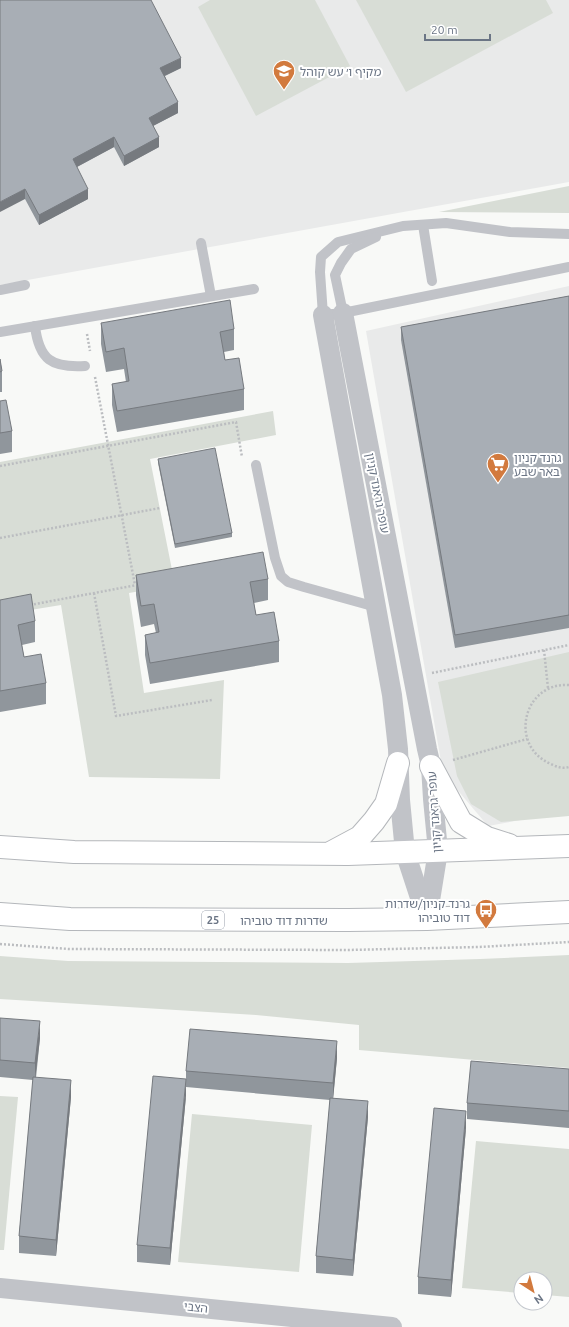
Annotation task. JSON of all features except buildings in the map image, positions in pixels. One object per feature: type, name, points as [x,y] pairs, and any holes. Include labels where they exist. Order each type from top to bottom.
[{"type":"highway","points":[[329,854],[360,837],[374,821],[386,804],[398,763]]},
{"type":"highway","points":[[431,766],[461,822],[487,838],[520,848]]},
{"type":"highway","points":[[0,847],[74,852],[329,854],[569,846]]},
{"type":"highway","name":"שדרות דוד טוביהו","points":[[0,914],[70,919],[225,920],[427,919],[569,912]]},
{"type":"street","name":"עופר גראנד קניון","points":[[343,313],[426,749],[431,766],[438,851],[427,919]]},
{"type":"street","name":"עופר גראנד קניון","points":[[323,315],[392,695],[405,852],[427,919]]},
{"type":"street","name":"הצבי","points":[[0,1288],[392,1327]]},
{"type":"lane","points":[[569,234],[510,232],[446,224],[403,226],[338,242],[322,257],[320,272],[323,315],[343,313],[569,267]]},
{"type":"lane","points":[[423,225],[432,281]]},
{"type":"lane","points":[[343,313],[335,275],[341,263],[351,249],[390,229]]},
{"type":"lane","points":[[201,243],[211,296]]},
{"type":"lane","points":[[0,290],[25,285]]},
{"type":"lane","points":[[0,332],[254,289]]},
{"type":"lane","points":[[35,326],[39,345],[47,358],[64,366],[89,368]]},
{"type":"lane","points":[[256,465],[276,562],[281,576],[288,582],[376,607]]},
{"type":"path","points":[[83,318],[91,356]]},
{"type":"path","points":[[89,368],[108,446],[135,585]]},
{"type":"path","points":[[0,466],[236,422],[243,461]]},
{"type":"path","points":[[0,538],[160,508]]},
{"type":"path","points":[[24,606],[143,583]]},
{"type":"path","points":[[94,593],[116,716],[212,700]]},
{"type":"path","points":[[413,676],[569,645]]},
{"type":"path","points":[[544,650],[548,688]]},
{"type":"path","points":[[569,685],[562,684],[548,688],[537,697],[528,709],[525,724],[526,739],[533,752],[544,762],[557,767],[569,767]]},
{"type":"path","points":[[431,766],[526,739]]},
{"type":"path","points":[[0,944],[69,949],[348,950],[479,947],[569,942]]},
{"type":"shaded area","name":"מקיף ו׳ עש קוהל","points":[[0,0],[569,0],[569,182],[0,285]]},
{"type":"shaded area","points":[[210,0],[315,0],[350,66],[256,116],[198,7]]},
{"type":"shaded area","points":[[356,0],[546,0],[553,13],[406,92]]},
{"type":"shaded area","points":[[569,186],[569,213],[439,212]]},
{"type":"shaded area","points":[[569,286],[569,811],[488,826],[443,773],[366,331]]},
{"type":"shaded area","points":[[273,411],[276,435],[150,459],[175,585],[129,593],[144,693],[224,680],[220,779],[89,777],[61,605],[0,615],[0,462]]},
{"type":"shaded area","points":[[569,652],[569,816],[501,822],[471,804],[457,776],[438,682]]},
{"type":"shaded area","points":[[569,955],[569,1068],[359,1050],[359,1025],[256,1015],[0,999],[0,956],[68,961],[348,963]]},
{"type":"shaded area","points":[[0,1096],[18,1097],[4,1250],[0,1250]]},
{"type":"shaded area","points":[[192,1114],[312,1125],[299,1272],[178,1262]]},
{"type":"shaded area","points":[[476,1141],[569,1149],[569,1297],[553,1296],[553,1271],[513,1271],[513,1292],[462,1288]]},
{"type":"place","name":"מקיף ו׳ עש קוהל","points":[[284,90]]},
{"type":"place","name":"גרנד קניון באר שבע","points":[[498,484]]},
{"type":"place","name":"גרנד קניון/שדרות דוד טוביהו","points":[[486,930]]}]
